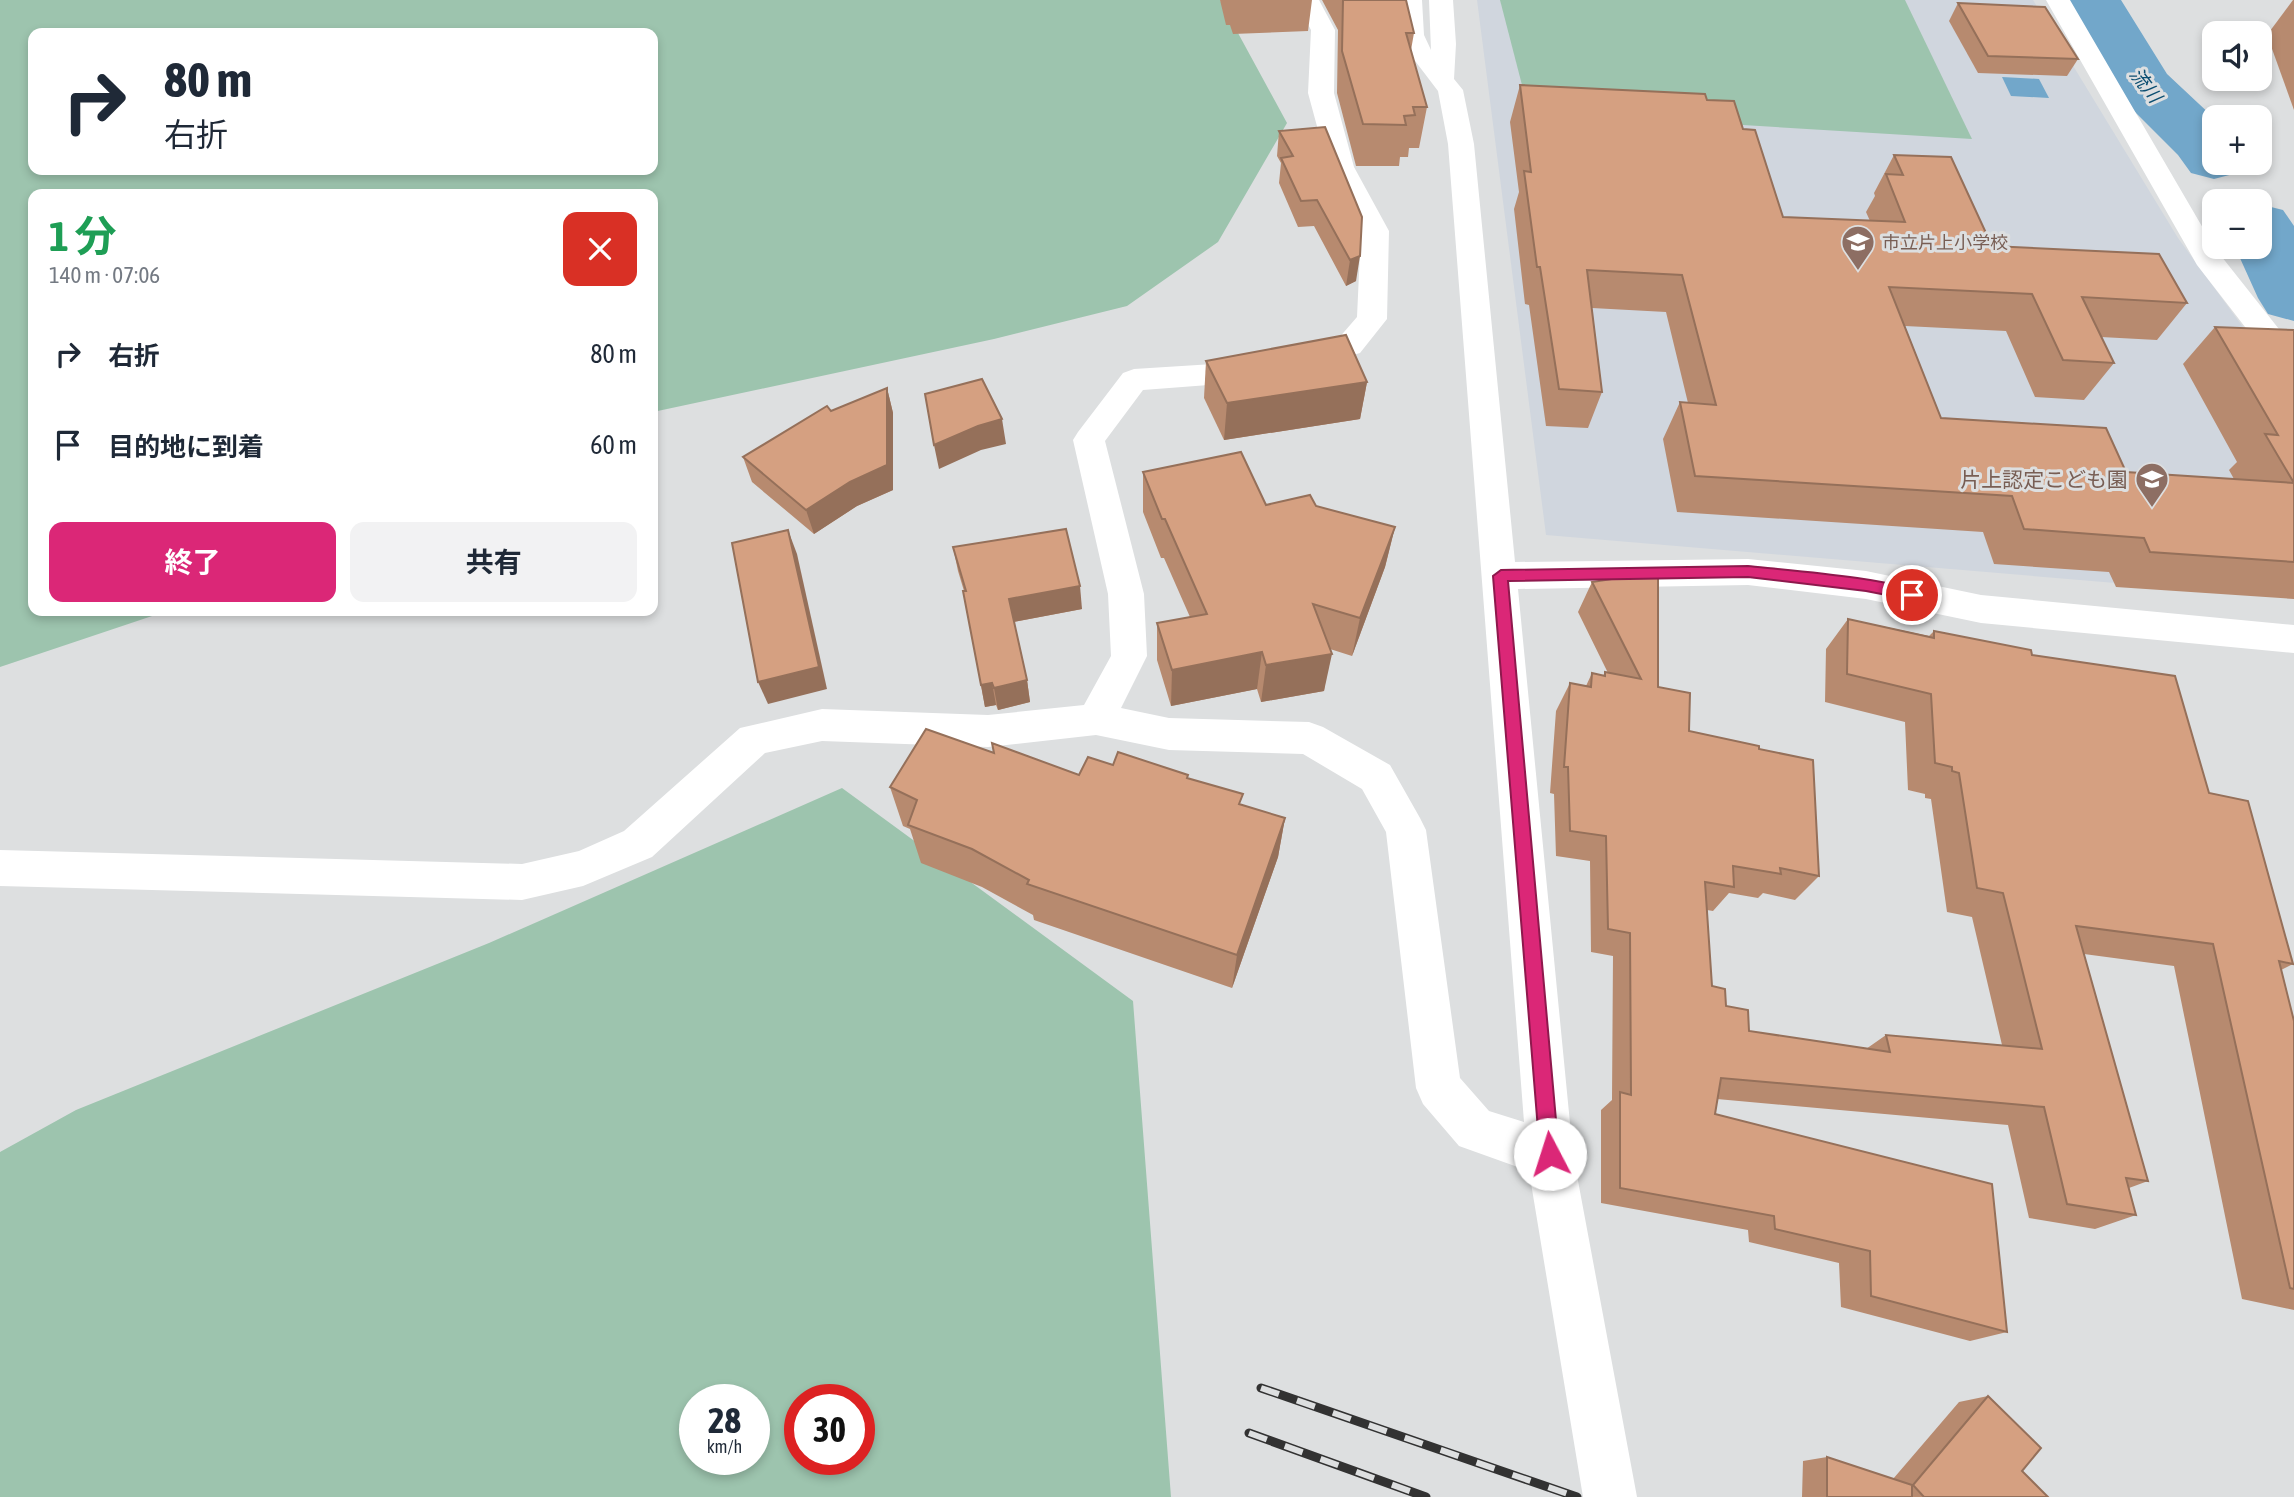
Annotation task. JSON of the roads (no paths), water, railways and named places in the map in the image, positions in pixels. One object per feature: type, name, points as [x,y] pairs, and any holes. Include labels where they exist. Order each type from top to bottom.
[{"type":"street","points":[[1096,719],[1129,656],[1126,594],[1090,440],[1135,380],[1261,371],[1349,346],[1372,319],[1375,231],[1341,167],[1321,93],[1323,30],[1307,0]]},
{"type":"street","points":[[1410,0],[1412,34],[1418,49],[1442,78],[1454,102],[1461,144],[1550,1154],[1610,1497]]},
{"type":"street","points":[[1441,0],[1444,44],[1442,78]]},
{"type":"street","points":[[2057,0],[2211,265],[2294,369]]},
{"type":"street","points":[[1501,576],[1748,572],[1866,585],[1981,609],[2294,639]]},
{"type":"street","points":[[0,868],[522,882],[583,868],[638,844],[754,739],[822,725],[988,731],[1096,719],[1169,734],[1309,738],[1376,777],[1406,830],[1439,1088],[1475,1130],[1550,1154]]},
{"type":"water","points":[[2002,77],[2039,79],[2049,98],[2011,96]]},
{"type":"waterway","name":"流川","points":[[2092,0],[2143,85],[2202,142]]},
{"type":"waterway","name":"流川","points":[[2272,252],[2294,298]]},
{"type":"railway","points":[[1261,1388],[1577,1497]]},
{"type":"railway","points":[[1249,1433],[1426,1497]]},
{"type":"place","name":"市立片上小学校","points":[[1858,272]]},
{"type":"place","name":"片上認定こども園","points":[[2152,509]]}]
